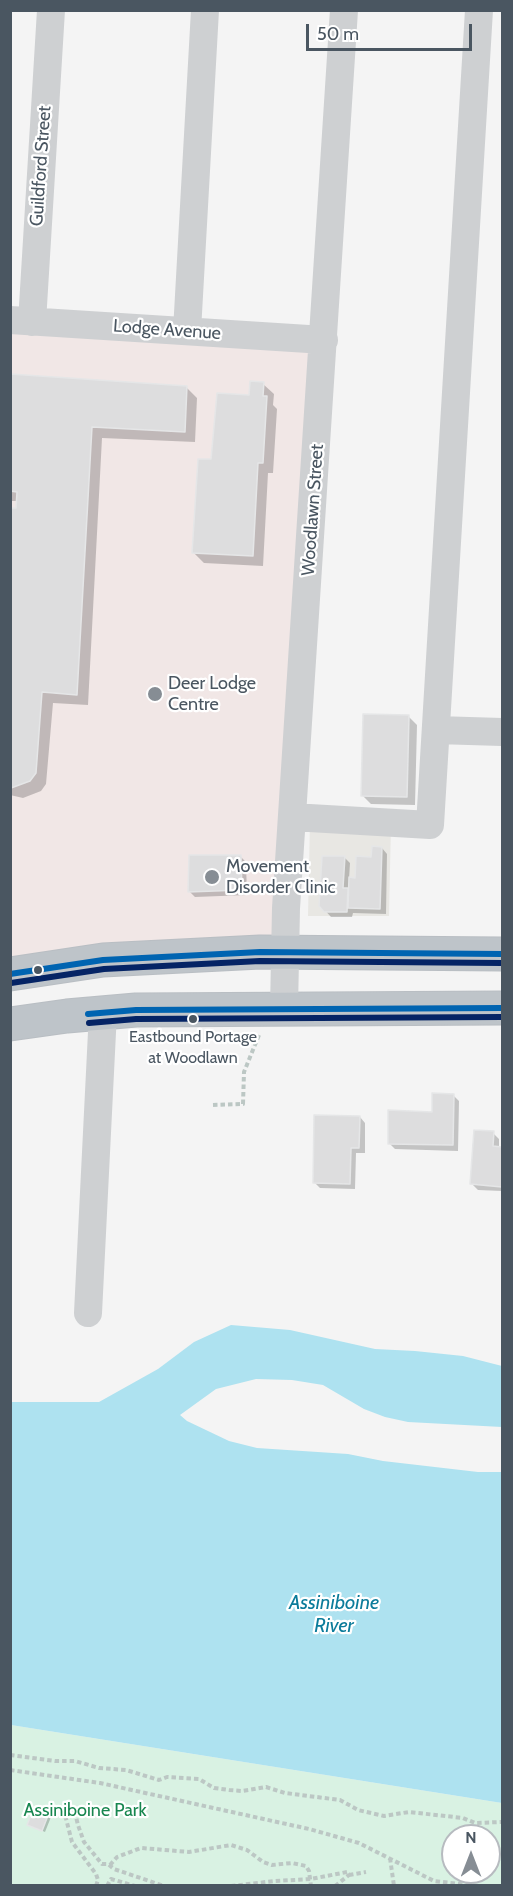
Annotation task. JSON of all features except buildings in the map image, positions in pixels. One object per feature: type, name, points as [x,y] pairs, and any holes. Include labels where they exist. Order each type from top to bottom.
[{"type":"highway","points":[[10,974],[103,960],[285,953],[502,954]]},
{"type":"highway","points":[[10,1024],[103,1012],[502,1008]]},
{"type":"street","name":"Guildford Street","points":[[21,321],[51,10]]},
{"type":"street","points":[[187,331],[206,10]]},
{"type":"street","name":"Woodlawn Street","points":[[284,1009],[292,817],[344,10]]},
{"type":"street","points":[[292,817],[430,825],[479,10]]},
{"type":"street","name":"Lodge Avenue","points":[[21,321],[324,340]]},
{"type":"street","points":[[436,730],[502,732]]},
{"type":"street","points":[[88,1312],[103,1012]]},
{"type":"path","points":[[213,1105],[243,1104],[244,1072],[260,1034]]},
{"type":"path","points":[[10,1755],[55,1761],[75,1761],[99,1768],[126,1770],[159,1780],[167,1777],[199,1779],[214,1788],[242,1791],[266,1787],[340,1800],[358,1810],[384,1816],[409,1812],[463,1818],[475,1823],[502,1822]]},
{"type":"path","points":[[10,1770],[100,1783],[309,1829],[359,1843],[434,1883],[478,1886]]},
{"type":"path","points":[[96,1886],[98,1880],[96,1874],[72,1842],[64,1811],[74,1809],[84,1842],[102,1864],[164,1886]]},
{"type":"path","points":[[110,1865],[117,1857],[141,1848],[179,1853],[231,1845],[247,1850],[263,1862],[272,1865],[301,1864],[306,1866],[311,1880],[310,1886]]},
{"type":"path","points":[[390,1858],[394,1886]]},
{"type":"path","points":[[231,1886],[311,1880],[347,1872],[349,1875]]},
{"type":"path","points":[[335,1886],[349,1875],[366,1872]]},
{"type":"path","points":[[107,1886],[111,1880],[135,1886]]},
{"type":"shaded area","name":"Deer Lodge Centre","points":[[11,320],[324,340],[285,953],[11,974]]},
{"type":"shaded area","points":[[310,821],[391,824],[389,916],[308,916]]},
{"type":"green space","name":"Assiniboine Park","points":[[11,1725],[502,1803],[502,1885],[11,1886]]},
{"type":"water","name":"Assiniboine River","points":[[231,1325],[290,1330],[375,1349],[463,1356],[502,1366],[502,1427],[408,1422],[385,1417],[364,1409],[323,1385],[292,1380],[256,1379],[216,1389],[180,1415],[187,1421],[229,1441],[257,1448],[348,1454],[383,1461],[478,1472],[502,1472],[502,1803],[11,1725],[11,1402],[99,1402],[158,1369],[194,1342]]},
{"type":"transit line","points":[[10,974],[103,960],[260,952],[502,954]]},
{"type":"transit line","points":[[11,983],[104,969],[260,961],[502,963]]},
{"type":"transit line","points":[[88,1014],[136,1010],[502,1008]]},
{"type":"transit line","points":[[89,1023],[136,1019],[502,1017]]},
{"type":"place","name":"Deer Lodge Centre","points":[[155,694]]},
{"type":"place","name":"Movement Disorder Clinic","points":[[212,877]]},
{"type":"place","name":"Eastbound Portage at Woodlawn","points":[[193,1019]]}]
